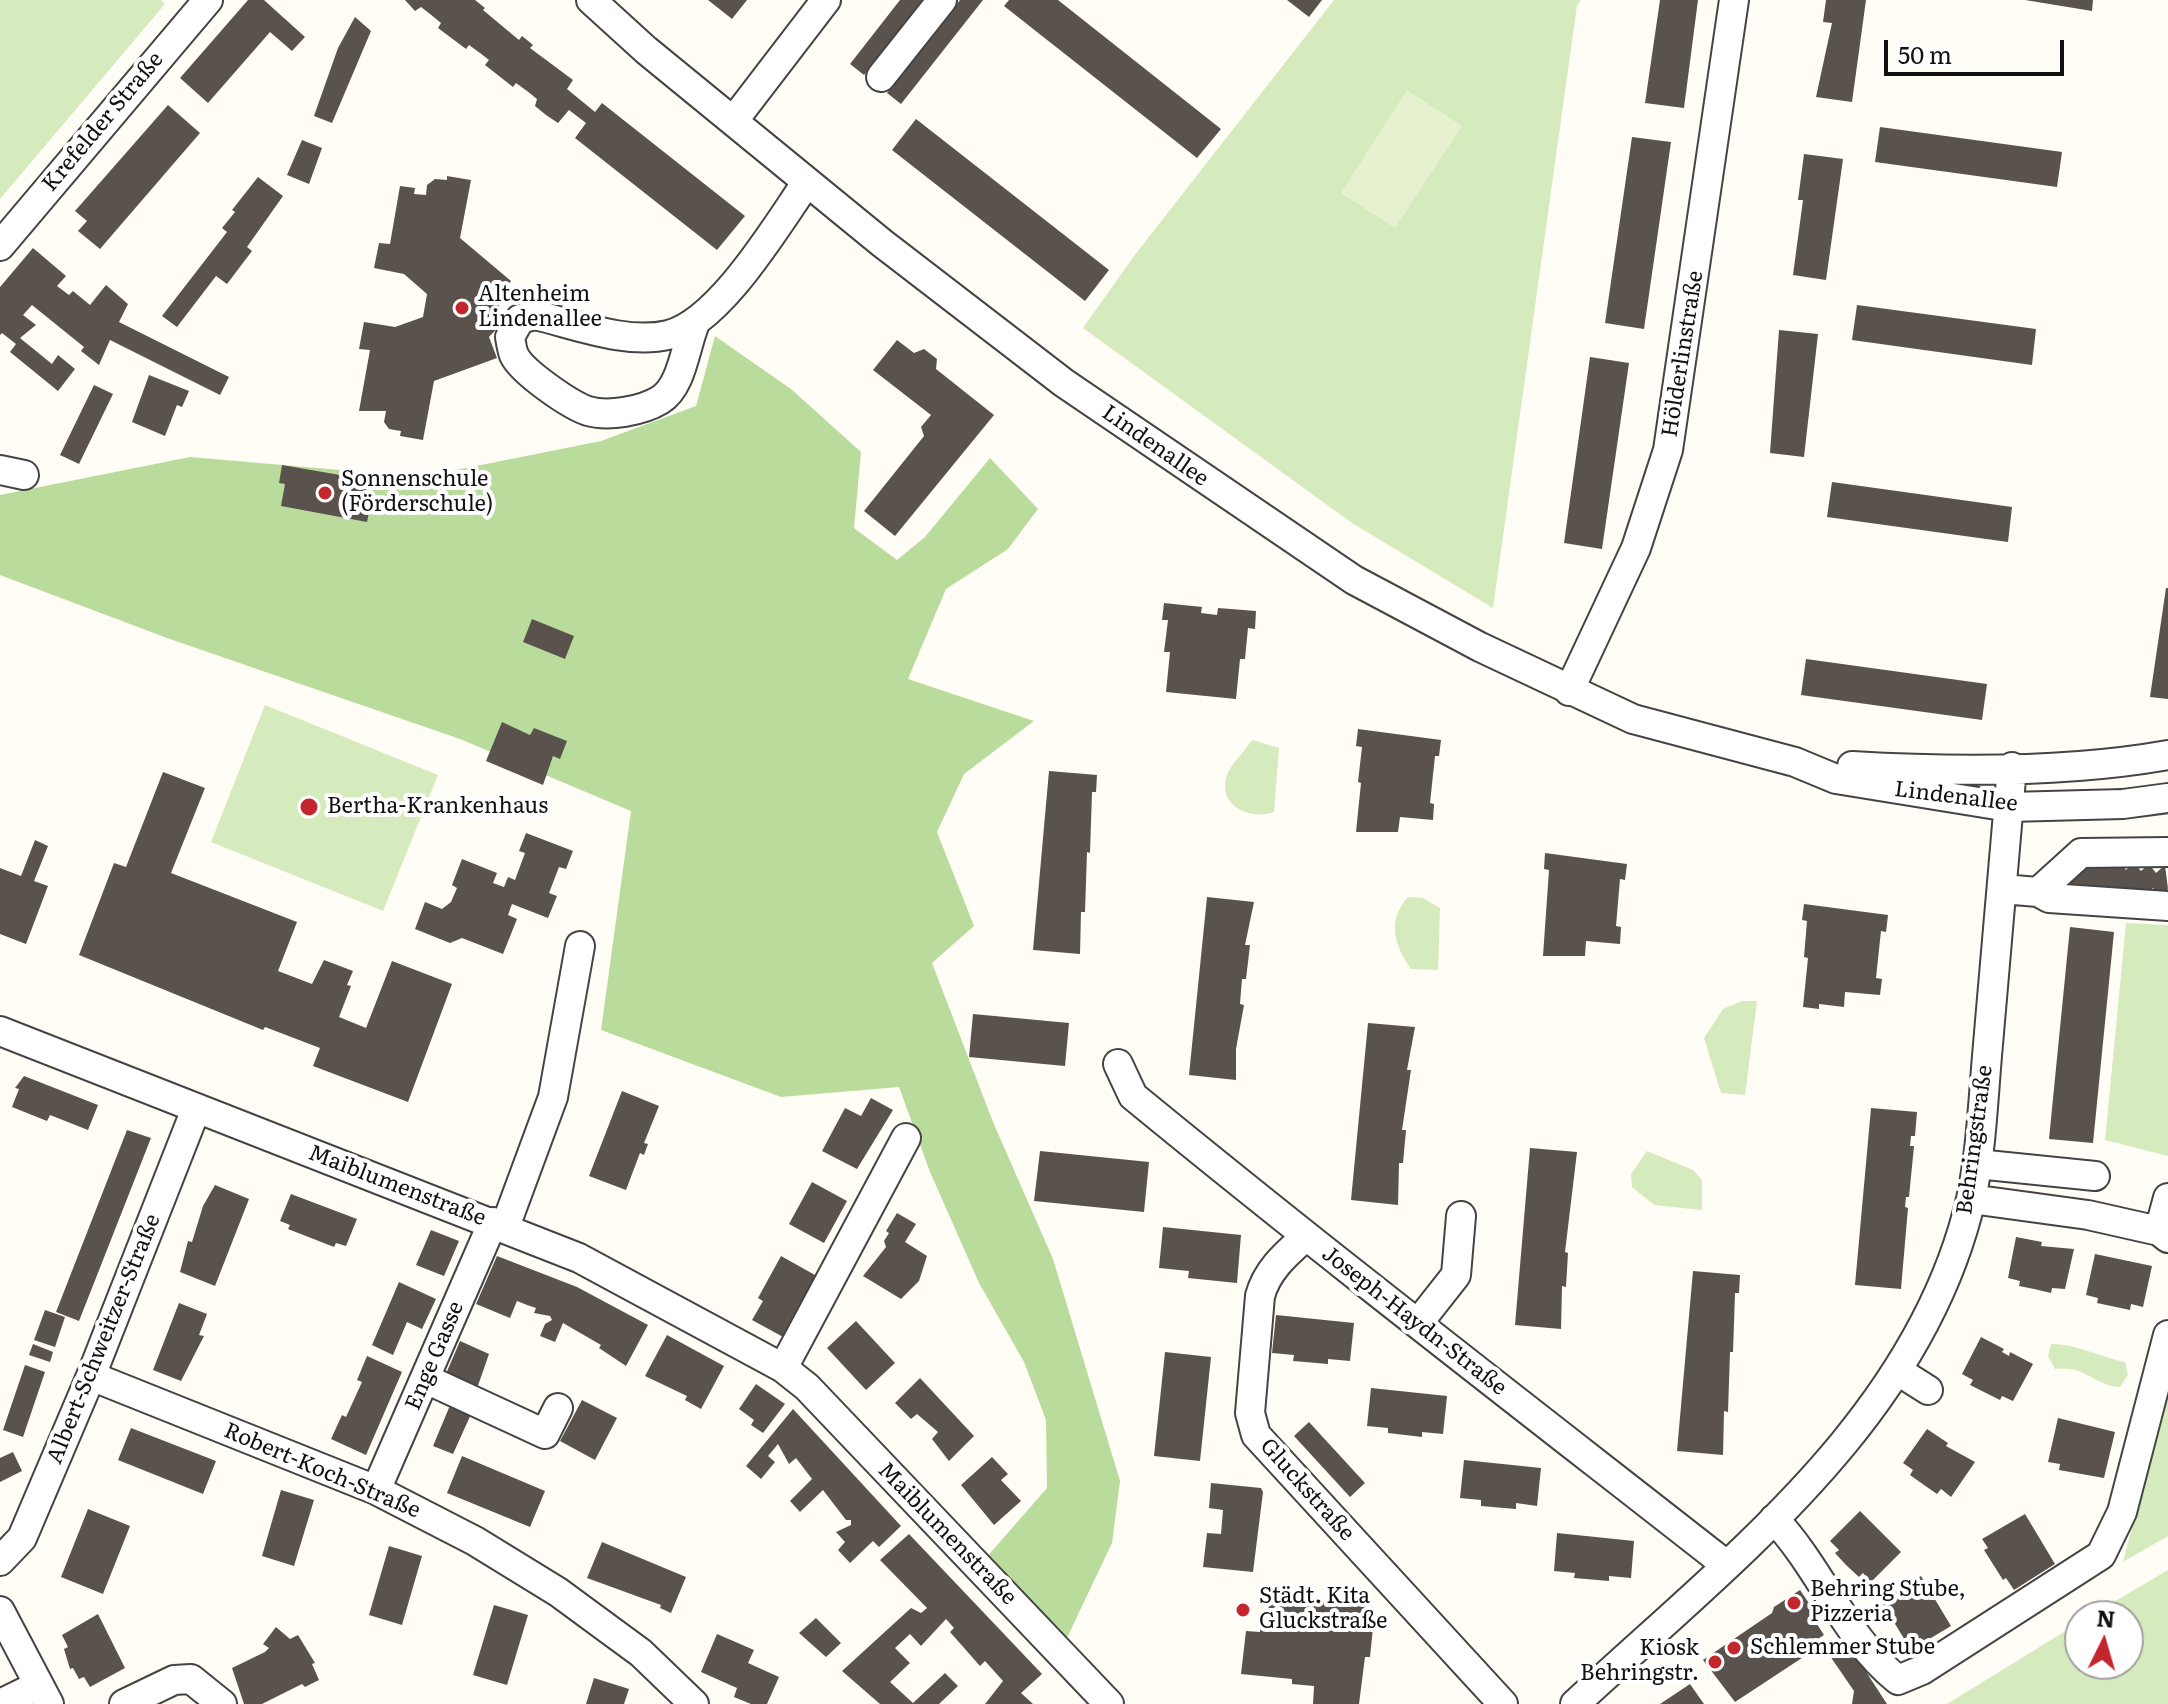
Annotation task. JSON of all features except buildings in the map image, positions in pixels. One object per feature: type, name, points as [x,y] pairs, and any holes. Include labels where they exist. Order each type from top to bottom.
[{"type":"street","name":"Krefelder Straße","points":[[0,246],[208,0]]},
{"type":"street","name":"Lindenallee","points":[[591,0],[646,50],[807,182],[1064,383],[1354,580],[1569,691],[1658,727],[1795,762],[1836,779],[2009,807],[2123,804],[2168,798]]},
{"type":"street","points":[[734,120],[826,0]]},
{"type":"street","points":[[881,77],[942,0]]},
{"type":"street","name":"Hölderlinstraße","points":[[1569,691],[1636,548],[1668,450],[1734,0]]},
{"type":"street","points":[[695,323],[668,335],[640,337],[535,315],[520,319],[510,337],[515,357],[532,374],[588,411],[619,413],[660,401],[677,383],[684,351],[695,323],[733,283],[807,182]]},
{"type":"street","name":"Lindenallee","points":[[1795,762],[1961,770],[2168,755]]},
{"type":"street","name":"Behringstraße","points":[[1575,1704],[1774,1519],[1858,1428],[1898,1371],[1938,1294],[1971,1199],[1977,1164],[2012,767]]},
{"type":"street","points":[[2038,892],[2081,853],[2168,852]]},
{"type":"street","points":[[2002,889],[2038,892],[2049,898],[2168,906]]},
{"type":"street","name":"Enge Gasse","points":[[376,1490],[499,1225],[553,1097],[580,946]]},
{"type":"street","name":"Maiblumenstraße","points":[[0,1031],[579,1258],[783,1368],[807,1387],[1109,1704]]},
{"type":"street","name":"Joseph-Haydn-Straße","points":[[1118,1064],[1133,1096],[1305,1237],[1419,1322],[1725,1564]]},
{"type":"street","name":"Albert-Schweitzer-Straße","points":[[0,1561],[22,1538],[91,1376],[196,1109]]},
{"type":"street","points":[[783,1368],[906,1138]]},
{"type":"street","points":[[1977,1164],[2095,1176]]},
{"type":"street","points":[[1971,1199],[2088,1215],[2163,1235],[2168,1198]]},
{"type":"street","points":[[1419,1322],[1456,1275],[1461,1216]]},
{"type":"street","name":"Gluckstraße","points":[[1305,1237],[1280,1260],[1264,1281],[1260,1296],[1250,1413],[1256,1435],[1503,1704]]},
{"type":"street","points":[[1774,1519],[1797,1543],[1878,1664],[1898,1680],[1922,1670],[2101,1555],[2122,1512],[2168,1335]]},
{"type":"street","points":[[1898,1371],[1928,1390]]},
{"type":"street","name":"Robert-Koch-Straße","points":[[91,1376],[376,1490],[475,1541],[558,1592],[641,1653],[694,1704]]},
{"type":"street","points":[[426,1379],[545,1434],[558,1408]]},
{"type":"street","points":[[0,1611],[44,1694],[0,1704]]},
{"type":"street","points":[[124,1704],[174,1680],[191,1679],[222,1704]]},
{"type":"green space","points":[[0,0],[161,0],[165,4],[0,199]]},
{"type":"green space","points":[[1334,0],[1581,0],[1577,5],[1493,608],[1352,523],[1083,328],[1134,256]]},
{"type":"green space","points":[[1407,90],[1462,126],[1395,228],[1341,193]]},
{"type":"green space","points":[[715,336],[791,389],[861,452],[854,528],[897,560],[925,537],[990,458],[1038,509],[1008,549],[946,589],[908,679],[1034,721],[964,774],[937,832],[974,926],[932,963],[993,1122],[1053,1259],[1120,1481],[1112,1543],[1065,1642],[985,1559],[1047,1488],[1046,1420],[1024,1362],[979,1283],[930,1172],[899,1087],[781,1097],[601,1030],[631,811],[460,739],[167,638],[0,575],[0,495],[190,457],[421,477],[601,441],[696,406]]},
{"type":"green space","points":[[265,705],[438,775],[383,911],[211,842]]},
{"type":"green space","points":[[1252,740],[1279,748],[1274,812],[1247,813],[1227,797],[1228,773]]},
{"type":"green space","points":[[1408,897],[1423,898],[1440,908],[1438,970],[1411,969],[1400,951],[1395,924],[1401,906]]},
{"type":"green space","points":[[2126,923],[2168,925],[2168,1156],[2105,1140]]},
{"type":"green space","points":[[1742,1001],[1757,1001],[1745,1095],[1721,1093],[1704,1038],[1723,1009]]},
{"type":"green space","points":[[1647,1151],[1693,1170],[1702,1180],[1702,1210],[1654,1205],[1632,1187],[1631,1174]]},
{"type":"green space","points":[[2051,1344],[2070,1346],[2125,1362],[2128,1375],[2120,1387],[2075,1370],[2055,1369],[2048,1356]]},
{"type":"green space","points":[[2168,1385],[2168,1536],[2123,1562]]},
{"type":"green space","points":[[2168,1570],[2168,1704],[1947,1704],[2064,1632],[2064,1680],[2144,1680],[2144,1600],[2117,1600]]},
{"type":"place","name":"Altenheim Lindenallee","points":[[462,308]]},
{"type":"place","name":"Sonnenschule (Förderschule)","points":[[325,493]]},
{"type":"place","name":"Bertha-Krankenhaus","points":[[309,807]]},
{"type":"place","name":"Behring Stube, Pizzeria","points":[[1794,1603]]},
{"type":"place","name":"Städt. Kita Gluckstraße","points":[[1243,1610]]},
{"type":"place","name":"Schlemmer Stube","points":[[1734,1648]]},
{"type":"place","name":"Kiosk Behringstr.","points":[[1715,1662]]}]
